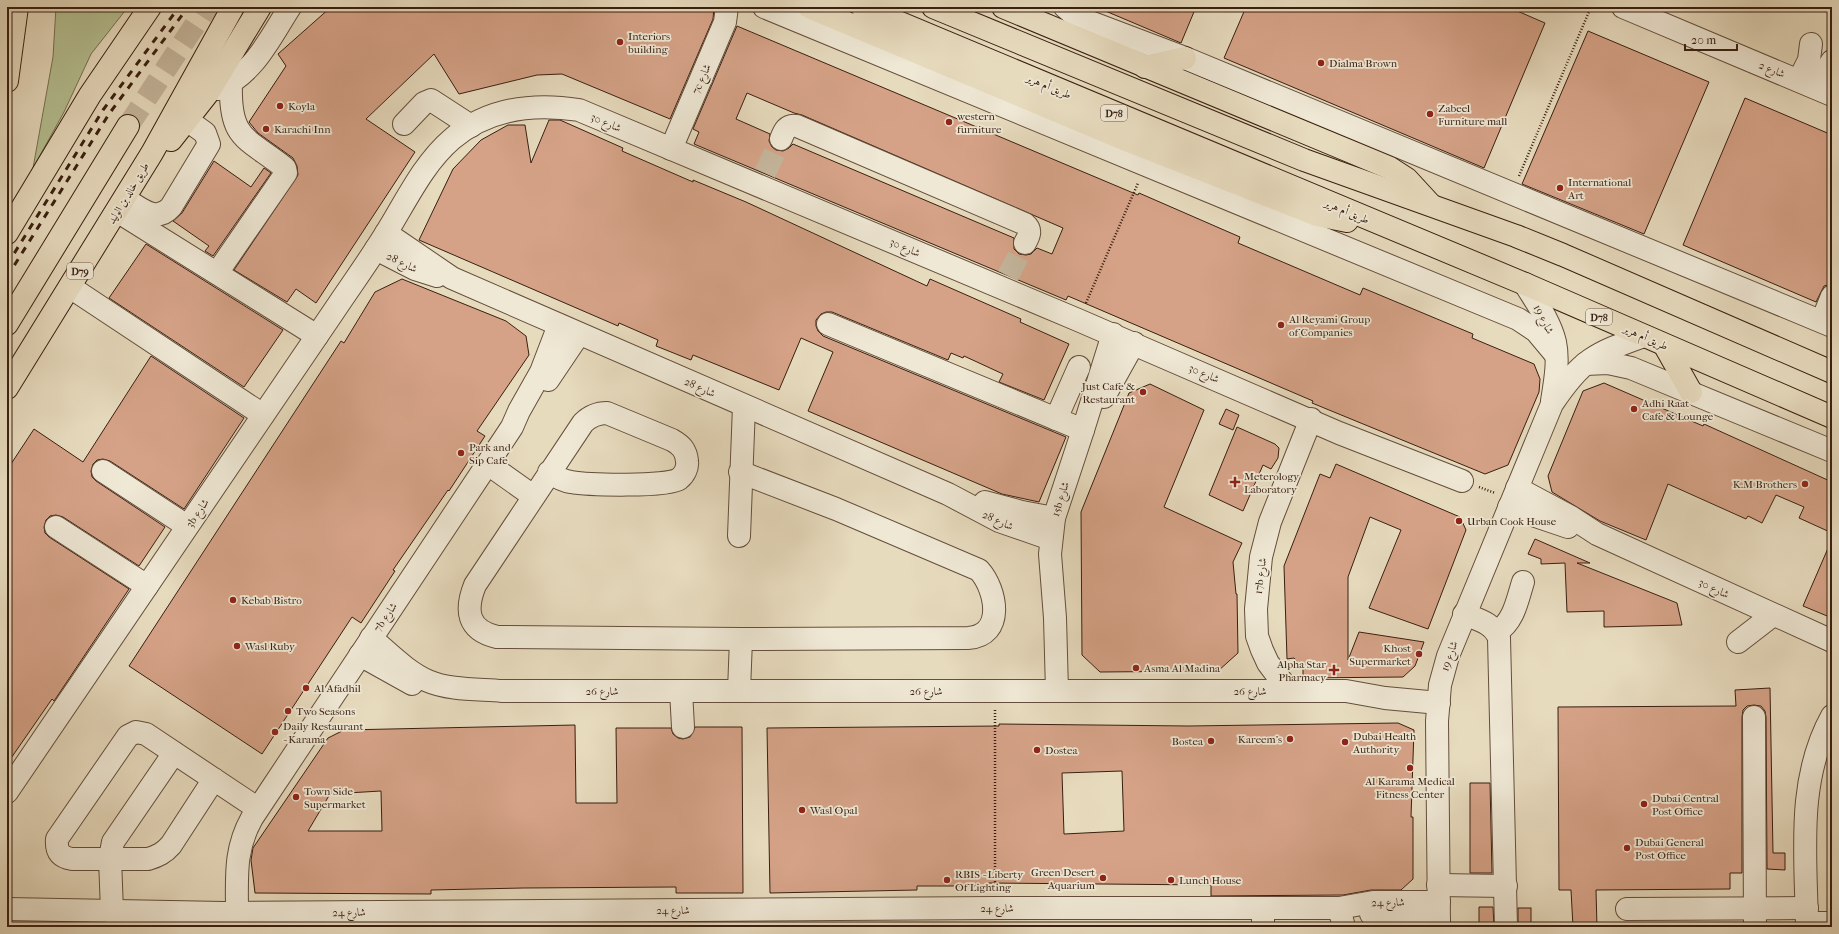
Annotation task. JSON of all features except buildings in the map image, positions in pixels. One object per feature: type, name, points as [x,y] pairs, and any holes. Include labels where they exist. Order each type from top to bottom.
[{"type":"main road","points":[[7,81],[16,7]]},
{"type":"main road","points":[[7,233],[102,77],[150,7]]},
{"type":"main road","points":[[152,153],[233,7]]},
{"type":"main road","name":"طريق خالد بن الوليد","points":[[7,388],[152,153],[172,139],[208,93],[260,7]]},
{"type":"main road","points":[[809,7],[1124,139],[1318,215],[1342,220],[1366,219]]},
{"type":"main road","name":"طريق أم هرير","points":[[862,7],[1366,219],[1525,284],[1832,417]]},
{"type":"main road","points":[[933,7],[1304,160],[1516,236],[1563,255],[1832,372]]},
{"type":"main road","points":[[1003,7],[1039,15],[1145,67],[1390,168],[1407,179],[1432,207]]},
{"type":"main road","points":[[1145,67],[1185,58]]},
{"type":"main road","points":[[7,324],[128,126]]},
{"type":"main road","points":[[1666,346],[1691,392]]},
{"type":"street","points":[[208,93],[231,82],[251,66],[290,7]]},
{"type":"street","name":"7c شارع","points":[[671,149],[725,22],[727,7]]},
{"type":"street","points":[[764,7],[1145,166],[1518,319],[1536,331],[1556,355]]},
{"type":"street","points":[[1066,7],[1072,14],[1082,19],[1185,58],[1827,323],[1832,296]]},
{"type":"street","name":"شارع 2","points":[[1623,7],[1815,87]]},
{"type":"street","points":[[1811,44],[1809,60],[1815,87]]},
{"type":"street","points":[[1815,87],[1832,61]]},
{"type":"street","points":[[217,274],[286,170],[242,135],[235,124],[232,113],[231,82]]},
{"type":"street","points":[[404,124],[424,103],[431,100],[471,126]]},
{"type":"street","name":"شارع 30","points":[[381,241],[437,154],[453,138],[471,126],[492,116],[513,109],[535,106],[579,110],[671,149],[762,180],[1005,282],[1078,320],[1339,432],[1462,481]]},
{"type":"street","points":[[121,205],[154,215],[163,214],[171,207],[209,144],[205,133],[187,120]]},
{"type":"street","points":[[781,139],[786,128],[790,126],[797,126],[1025,224],[1030,233],[1025,243]]},
{"type":"street","points":[[121,205],[217,274],[317,336]]},
{"type":"street","name":"شارع 28","points":[[381,241],[452,278],[948,494],[999,521],[1051,539]]},
{"type":"street","name":"3b شارع","points":[[7,792],[381,241]]},
{"type":"street","name":"شارع 19","points":[[1525,284],[1550,329],[1556,355],[1552,404]]},
{"type":"street","points":[[70,287],[263,415]]},
{"type":"street","points":[[828,324],[1083,430]]},
{"type":"street","name":"7b شارع","points":[[231,913],[239,849],[246,828],[257,808],[512,427],[523,403],[541,372],[559,325]]},
{"type":"street","name":"7b شارع","points":[[512,427],[529,408],[579,334]]},
{"type":"street","name":"15b شارع","points":[[1083,430],[1113,334]]},
{"type":"street","name":"شارع 19","points":[[1439,906],[1439,694],[1448,656],[1464,614],[1552,404],[1573,374],[1584,364],[1609,349],[1644,336]]},
{"type":"street","name":"15b شارع","points":[[1048,691],[1051,539],[1066,455],[1098,411],[1116,374],[1134,343]]},
{"type":"street","points":[[1584,364],[1608,363],[1620,365],[1691,392],[1832,451]]},
{"type":"street","points":[[1056,419],[1079,367]]},
{"type":"street","points":[[739,536],[740,472],[744,406]]},
{"type":"street","points":[[549,472],[560,479],[572,482],[658,484],[678,480],[685,473],[688,464],[687,454],[681,446],[672,440],[607,413],[598,413],[589,417],[583,423],[549,472],[475,585],[469,601],[469,611],[472,621],[478,629],[487,635],[497,637],[741,639],[976,638],[983,635],[989,629],[994,614],[990,588],[978,570],[850,515],[740,472]]},
{"type":"street","name":"17b شارع","points":[[1289,691],[1268,663],[1262,650],[1258,636],[1256,609],[1265,540],[1270,522],[1311,419]]},
{"type":"street","points":[[1295,458],[1324,439],[1339,432]]},
{"type":"street","points":[[488,464],[533,496]]},
{"type":"street","points":[[103,471],[187,526]]},
{"type":"street","name":"شارع 28","points":[[948,494],[1022,512],[1054,518]]},
{"type":"street","name":"شارع 30","points":[[1513,498],[1571,516],[1597,534],[1832,641]]},
{"type":"street","points":[[56,527],[146,586]]},
{"type":"street","points":[[1497,632],[1510,620],[1523,582]]},
{"type":"street","points":[[1464,614],[1487,623],[1497,632],[1499,638],[1501,670],[1506,927]]},
{"type":"street","points":[[1738,642],[1773,615]]},
{"type":"street","points":[[739,691],[741,639]]},
{"type":"street","name":"شارع 26","points":[[366,646],[428,682],[447,686],[502,691],[1351,691],[1387,686],[1439,694]]},
{"type":"street","points":[[687,691],[688,727]]},
{"type":"street","points":[[1754,716],[1754,918]]},
{"type":"street","points":[[1807,919],[1805,831],[1806,800],[1811,770],[1832,716]]},
{"type":"street","points":[[214,779],[165,852],[148,859],[65,858],[59,853],[56,846],[57,839],[128,736],[132,733],[141,732],[146,734],[214,779],[257,808]]},
{"type":"street","points":[[112,912],[111,850],[117,835],[174,753]]},
{"type":"street","name":"شارع 24","points":[[7,909],[112,912],[186,920],[231,913],[464,919],[1342,917],[1374,902],[1439,906],[1506,891]]},
{"type":"street","points":[[1626,908],[1754,918],[1807,919],[1832,923]]},
{"type":"path","points":[[1512,193],[1590,7]]},
{"type":"path","points":[[1078,320],[1145,166]]},
{"type":"path","points":[[1462,481],[1513,498]]},
{"type":"path","points":[[995,691],[995,917]]},
{"type":"green space","points":[[56,7],[128,7],[91,54],[64,112],[33,168],[53,57]]},
{"type":"tunnel","points":[[128,126],[207,7]]},
{"type":"tunnel","points":[[765,173],[781,139]]},
{"type":"tunnel","points":[[1008,276],[1025,243]]},
{"type":"railway","points":[[7,265],[103,110],[179,7]]},
{"type":"railway","points":[[7,277],[109,114],[188,7]]},
{"type":"place","name":"Interiors building","points":[[620,42]]},
{"type":"place","name":"Dialma Brown","points":[[1321,63]]},
{"type":"place","name":"Koyla","points":[[280,106]]},
{"type":"place","name":"Zabeel Furniture mall","points":[[1430,114]]},
{"type":"place","name":"western furniture","points":[[949,122]]},
{"type":"place","name":"Karachi Inn","points":[[266,129]]},
{"type":"place","name":"International Art","points":[[1560,188]]},
{"type":"place","name":"Al Reyami Group of Companies","points":[[1281,325]]},
{"type":"place","name":"Just Cafe & Restaurant","points":[[1143,392]]},
{"type":"place","name":"Adhi Raat Cafe & Lounge","points":[[1634,409]]},
{"type":"place","name":"Park and Sip Cafe","points":[[461,453]]},
{"type":"place","name":"Meterology Laboratory","points":[[1235,482]]},
{"type":"place","name":"K.M Brothers","points":[[1805,484]]},
{"type":"place","name":"Urban Cook House","points":[[1459,521]]},
{"type":"place","name":"Kebab Bistro","points":[[233,600]]},
{"type":"place","name":"Wasl Ruby","points":[[237,646]]},
{"type":"place","name":"Khost Supermarket","points":[[1419,654]]},
{"type":"place","name":"Asma Al Madina","points":[[1136,668]]},
{"type":"place","name":"Alpha Star Pharmacy","points":[[1334,670]]},
{"type":"place","name":"Al Afadhil","points":[[306,688]]},
{"type":"place","name":"Two Seasons","points":[[288,711]]},
{"type":"place","name":"Daily Restaurant - Karama","points":[[275,732]]},
{"type":"place","name":"Kareem's","points":[[1290,739]]},
{"type":"place","name":"Bostea","points":[[1211,741]]},
{"type":"place","name":"Dubai Health Authority","points":[[1345,742]]},
{"type":"place","name":"Dostea","points":[[1037,750]]},
{"type":"place","name":"Al Karama Medical Fitness Center","points":[[1410,768]]},
{"type":"place","name":"Town Side Supermarket","points":[[296,797]]},
{"type":"place","name":"Dubai Central Post Office","points":[[1644,804]]},
{"type":"place","name":"Wasl Opal","points":[[802,810]]},
{"type":"place","name":"Dubai General Post Office","points":[[1627,848]]},
{"type":"place","name":"Green Desert Aquarium","points":[[1103,878]]},
{"type":"place","name":"RBIS - Liberty Of Lighting","points":[[947,880]]},
{"type":"place","name":"Lunch House","points":[[1171,880]]}]
